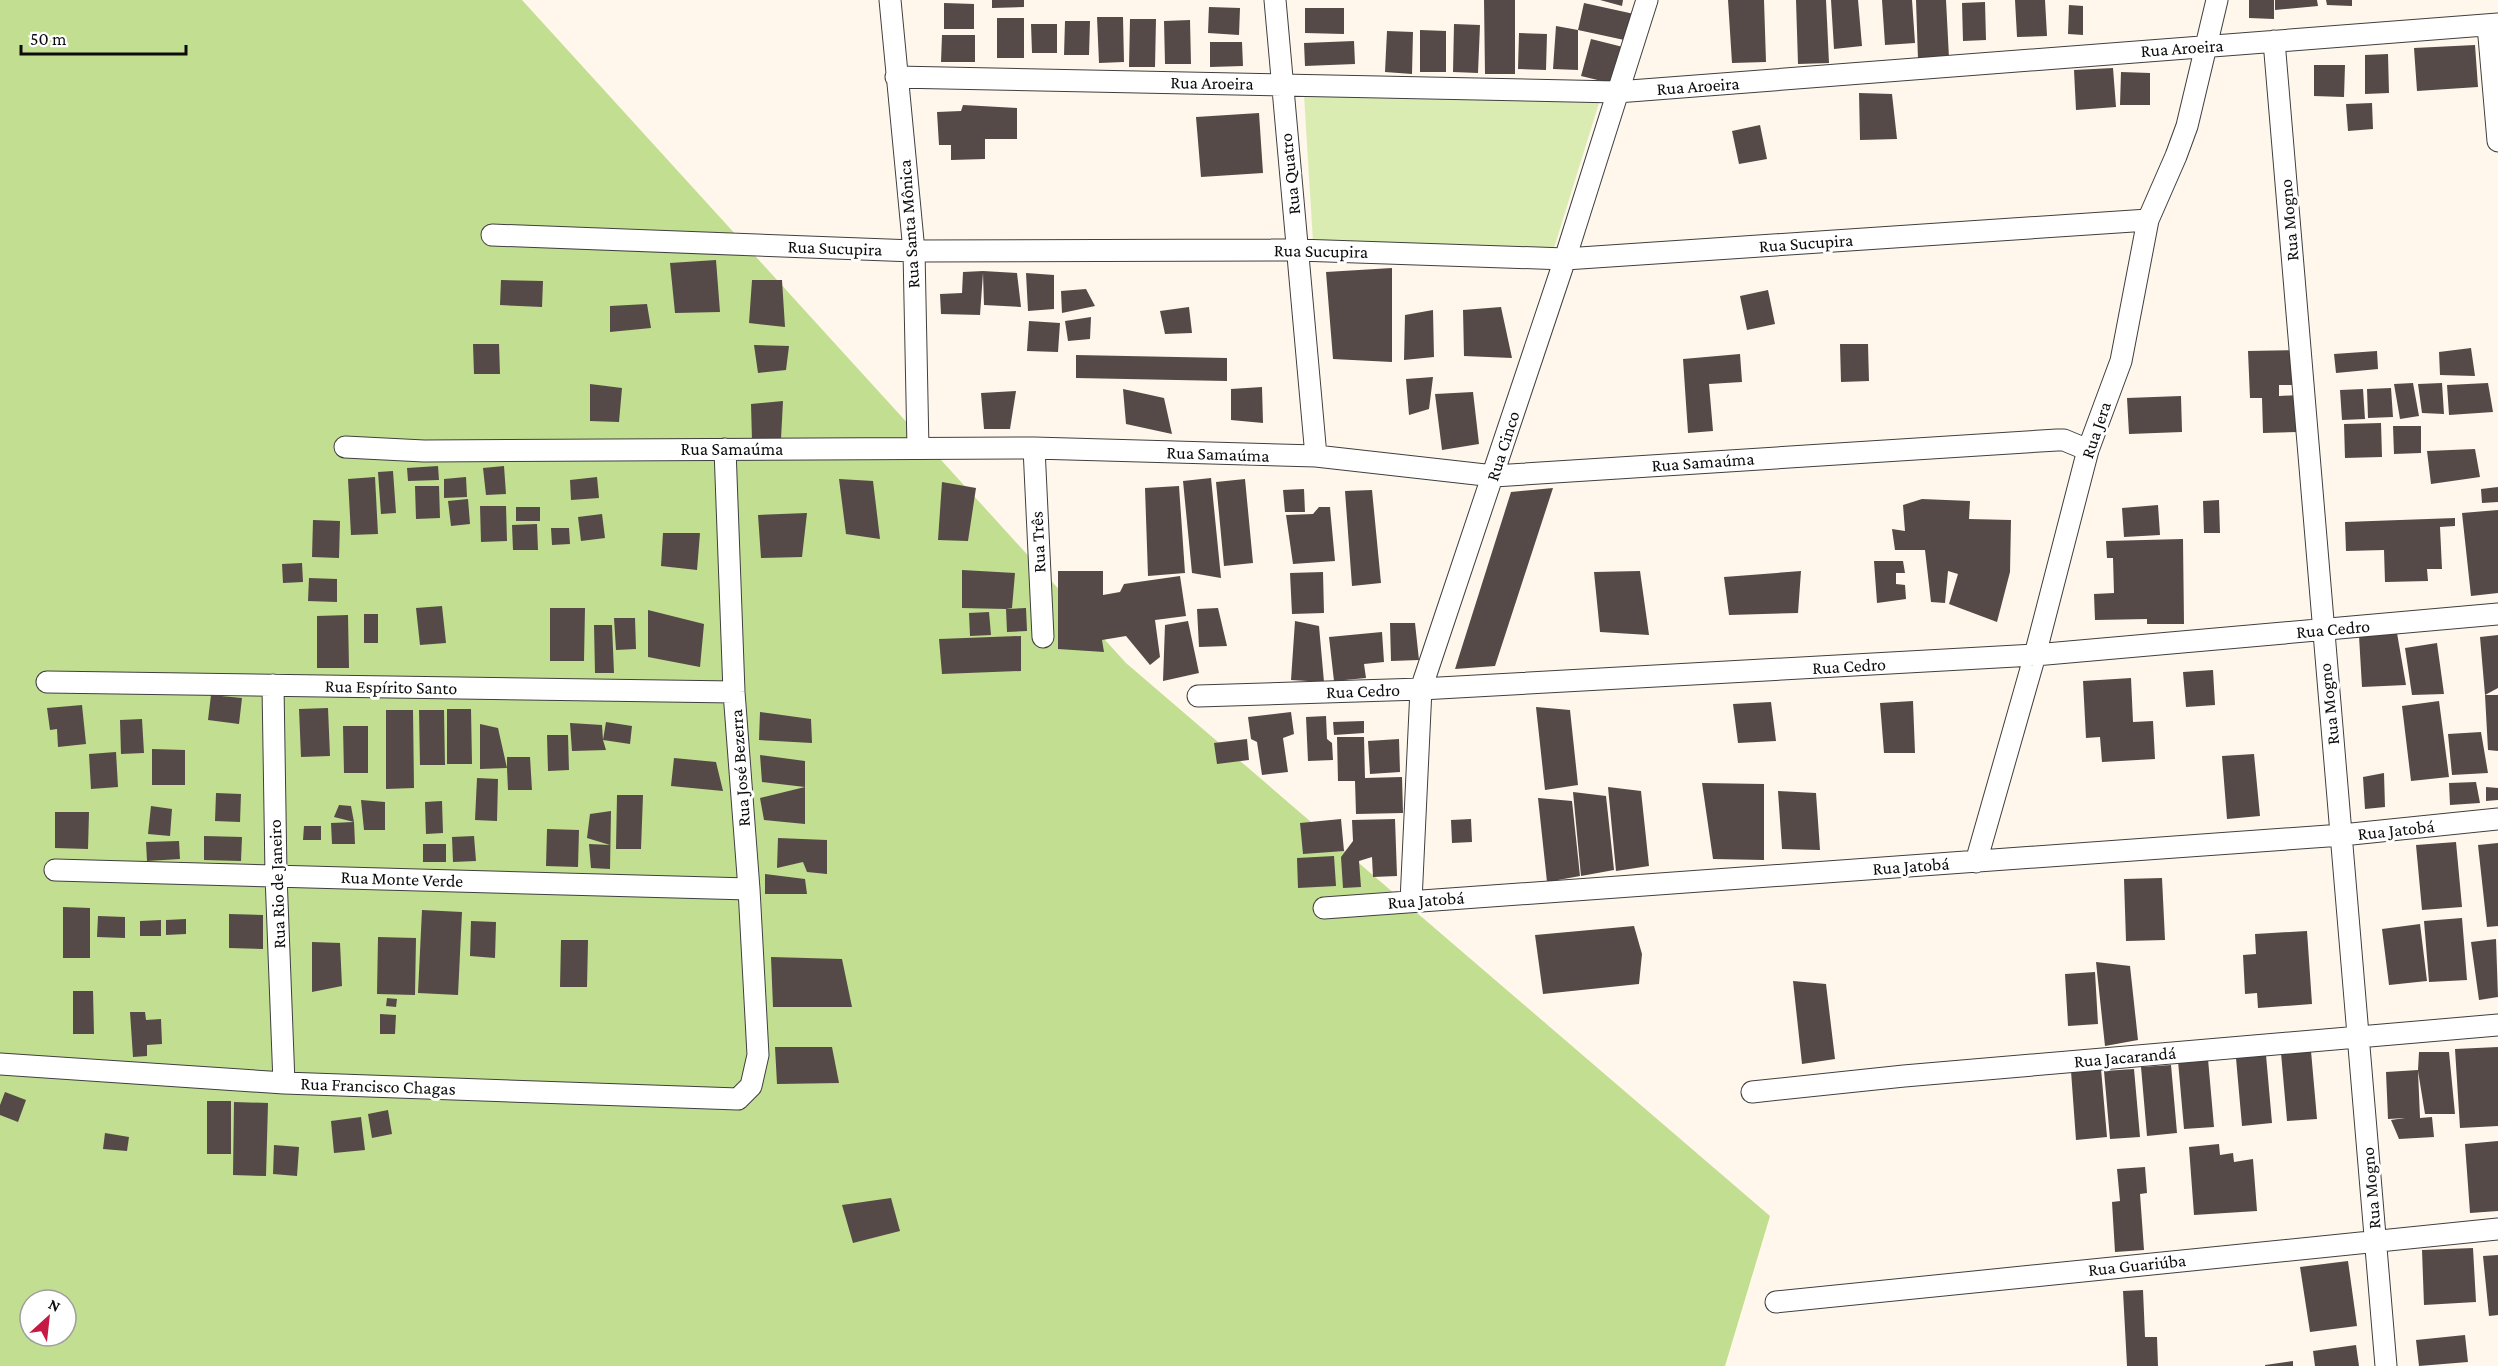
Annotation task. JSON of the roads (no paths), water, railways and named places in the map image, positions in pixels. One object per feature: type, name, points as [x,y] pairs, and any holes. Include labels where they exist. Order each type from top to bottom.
[{"type":"street","name":"Rua Santa Mônica","points":[[890,0],[914,251],[918,448]]},
{"type":"street","name":"Rua Quatro","points":[[1275,0],[1316,456]]},
{"type":"street","name":"Rua Cinco","points":[[1411,900],[1421,689],[1494,476],[1647,0]]},
{"type":"street","name":"Rua Jera","points":[[1976,862],[2035,655],[2088,450],[2121,360],[2148,220],[2187,126],[2217,0]]},
{"type":"street","name":"Rua Aroeira","points":[[896,77],[1617,92],[2493,25]]},
{"type":"street","points":[[2493,25],[2498,141]]},
{"type":"street","name":"Rua Mogno","points":[[2274,42],[2386,1366]]},
{"type":"street","name":"Rua Sucupira","points":[[492,236],[914,251],[1298,250],[1565,259],[2148,220]]},
{"type":"street","name":"Rua Samaúma","points":[[345,447],[424,451],[1034,448],[1316,456],[1494,476],[2057,440],[2064,440],[2088,450]]},
{"type":"street","name":"Rua Três","points":[[1034,448],[1043,637]]},
{"type":"street","name":"Rua José Bezerra","points":[[725,449],[734,692],[749,889],[758,1055],[751,1086]]},
{"type":"street","name":"Rua Cedro","points":[[1198,696],[1421,689],[2035,655],[2498,614]]},
{"type":"street","name":"Rua Espírito Santo","points":[[47,682],[734,692]]},
{"type":"street","name":"Rua Rio de Janeiro","points":[[273,685],[276,876],[284,1083]]},
{"type":"street","name":"Rua Jatobá","points":[[1324,908],[1411,900],[2342,836],[2498,819]]},
{"type":"street","name":"Rua Monte Verde","points":[[55,870],[749,889]]},
{"type":"street","name":"Rua Jacarandá","points":[[1752,1092],[1904,1076],[2498,1025]]},
{"type":"street","name":"Rua Francisco Chagas","points":[[0,1064],[284,1083],[738,1099],[751,1086]]},
{"type":"street","name":"Rua Guariúba","points":[[1776,1302],[2498,1229]]}]
